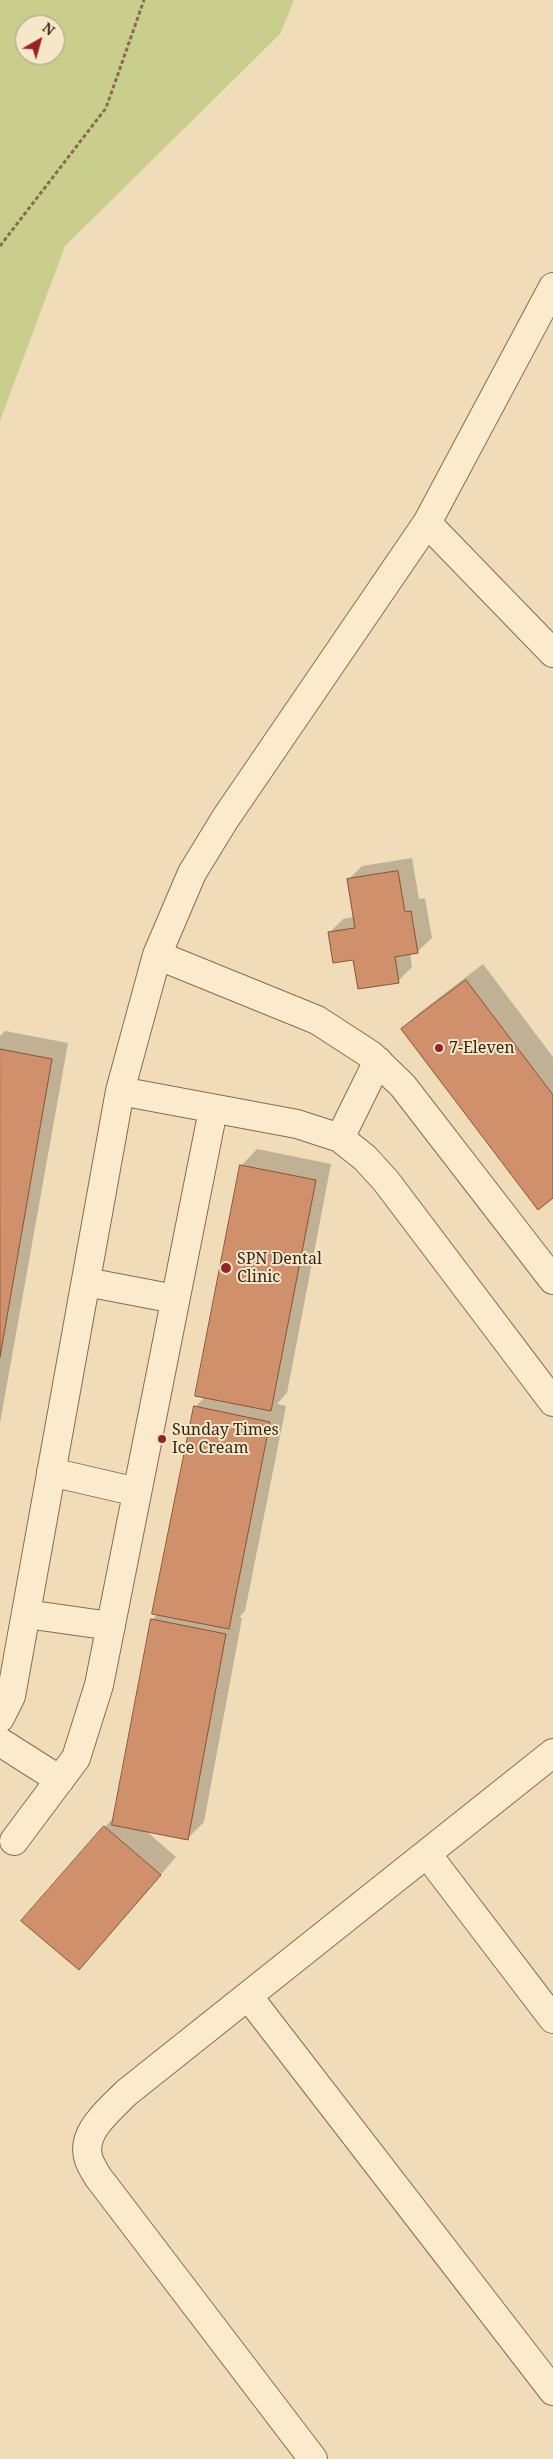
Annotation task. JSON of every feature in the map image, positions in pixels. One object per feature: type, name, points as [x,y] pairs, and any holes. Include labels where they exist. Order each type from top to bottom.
[{"type":"street","points":[[0,1718],[11,1696],[120,1091],[157,955],[192,873],[225,819],[427,523],[553,287]]},
{"type":"street","points":[[427,523],[553,653]]},
{"type":"street","points":[[157,955],[317,1020],[378,1061],[403,1086],[553,1280]]},
{"type":"street","points":[[340,1138],[378,1061]]},
{"type":"street","points":[[120,1091],[213,1110],[297,1124],[340,1138],[365,1158],[386,1181],[553,1402]]},
{"type":"street","points":[[14,1841],[76,1758],[99,1685],[213,1110]]},
{"type":"street","points":[[86,1282],[175,1300]]},
{"type":"street","points":[[51,1472],[137,1492]]},
{"type":"street","points":[[26,1614],[111,1626]]},
{"type":"street","points":[[0,1742],[60,1780]]},
{"type":"street","points":[[312,2459],[98,2177],[88,2158],[88,2139],[97,2123],[126,2093],[553,1753]]},
{"type":"street","points":[[427,1854],[553,2019]]},
{"type":"street","points":[[248,1996],[553,2392]]},
{"type":"path","points":[[0,246],[106,108],[144,0]]},
{"type":"green space","points":[[0,0],[294,0],[280,34],[65,246],[0,421]]},
{"type":"building","points":[[398,871],[405,912],[411,911],[418,953],[395,957],[399,983],[358,989],[353,960],[333,963],[328,932],[355,928],[347,879]]},
{"type":"building","points":[[466,980],[553,1095],[553,1198],[538,1210],[401,1029]]},
{"type":"building","points":[[0,1049],[52,1059],[0,1357]]},
{"type":"building","points":[[240,1165],[316,1180],[271,1411],[195,1396]]},
{"type":"building","points":[[194,1406],[270,1422],[229,1629],[152,1614]]},
{"type":"building","points":[[151,1619],[226,1634],[188,1840],[112,1825]]},
{"type":"building","points":[[104,1826],[161,1875],[79,1970],[21,1921]]},
{"type":"place","name":"7-Eleven","points":[[439,1048]]},
{"type":"place","name":"SPN Dental Clinic","points":[[226,1268]]},
{"type":"place","name":"Sunday Times Ice Cream","points":[[162,1439]]}]
